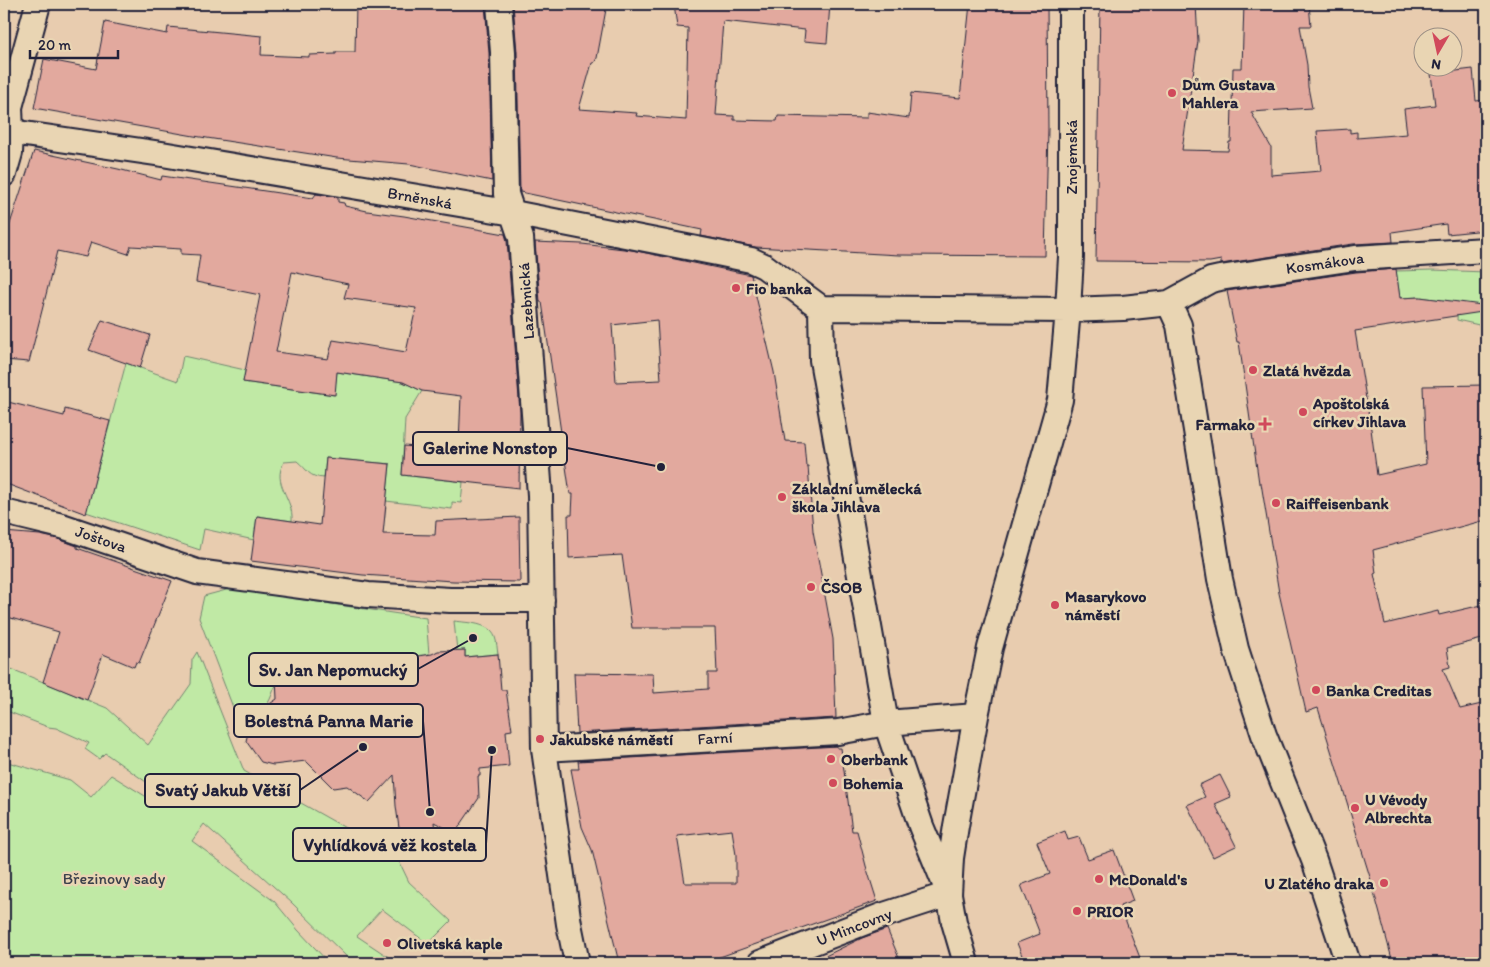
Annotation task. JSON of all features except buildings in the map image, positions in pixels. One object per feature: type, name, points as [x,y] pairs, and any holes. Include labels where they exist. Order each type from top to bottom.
[{"type":"street","points":[[4,174],[10,153],[8,131],[10,107],[38,4]]},
{"type":"street","name":"Lazebnická","points":[[499,4],[503,52],[506,194],[521,238],[540,495],[542,600]]},
{"type":"street","name":"Znojemská","points":[[1068,310],[1071,247],[1071,4]]},
{"type":"street","name":"Brněnská","points":[[8,131],[162,154],[513,213],[751,260],[764,266],[821,308]]},
{"type":"street","name":"Kosmákova","points":[[1170,303],[1212,280],[1220,278],[1355,258],[1486,250]]},
{"type":"street","points":[[966,963],[954,922],[949,894],[921,826],[886,723],[822,360],[821,308],[1068,310],[1123,308],[1170,303],[1179,325],[1220,579],[1236,649],[1264,735],[1314,860],[1348,963]]},
{"type":"street","points":[[949,894],[951,858],[990,648],[1060,400],[1068,310]]},
{"type":"street","name":"Joštova","points":[[4,512],[62,526],[197,572],[368,595],[450,600],[542,600]]},
{"type":"street","points":[[542,600],[544,749],[569,924],[577,963]]},
{"type":"street","points":[[886,723],[976,716]]},
{"type":"street","name":"Farní","points":[[544,749],[838,732],[886,723]]},
{"type":"street","name":"U Mincovny","points":[[760,963],[881,916],[949,894]]},
{"type":"green space","points":[[1396,271],[1486,272],[1486,335],[1480,334],[1479,325],[1457,320],[1458,302],[1420,297],[1400,298]]},
{"type":"green space","points":[[183,356],[245,370],[243,382],[334,395],[337,372],[403,382],[422,391],[405,419],[402,475],[463,482],[461,503],[452,502],[452,509],[386,501],[390,464],[326,458],[324,478],[311,475],[297,461],[284,462],[280,477],[290,505],[292,521],[257,516],[254,540],[204,529],[200,550],[86,512],[126,363],[178,381]]},
{"type":"green space","points":[[230,589],[426,618],[429,654],[388,660],[356,661],[335,669],[284,677],[277,683],[268,703],[249,730],[242,731],[199,618],[204,596]]},
{"type":"green space","points":[[454,621],[477,624],[488,628],[495,637],[498,654],[465,657],[465,650],[457,651]]},
{"type":"green space","name":"Březinovy sady","points":[[197,652],[244,771],[397,857],[409,882],[451,921],[428,944],[382,909],[357,936],[390,958],[389,960],[393,963],[353,963],[292,903],[204,824],[192,841],[274,901],[329,963],[4,963],[4,761],[70,780],[91,797],[111,775],[150,799],[159,787],[156,786],[152,793],[146,789],[149,784],[105,753],[99,759],[85,749],[89,743],[56,728],[48,727],[4,710],[4,666],[107,708],[148,745],[191,684],[192,660]]},
{"type":"place","name":"Dům Gustava Mahlera","points":[[1172,93]]},
{"type":"place","name":"Fio banka","points":[[736,288]]},
{"type":"place","name":"Zlatá hvězda","points":[[1253,370]]},
{"type":"place","name":"Apoštolská církev Jihlava","points":[[1303,412]]},
{"type":"place","name":"Farmako","points":[[1265,424]]},
{"type":"place","name":"Galerine Nonstop","points":[[661,467]]},
{"type":"place","name":"Základní umělecká škola Jihlava","points":[[782,497]]},
{"type":"place","name":"Raiffeisenbank","points":[[1276,503]]},
{"type":"place","name":"ČSOB","points":[[811,587]]},
{"type":"place","name":"Masarykovo náměstí","points":[[1055,605]]},
{"type":"place","name":"Sv. Jan Nepomucký","points":[[473,638]]},
{"type":"place","name":"Banka Creditas","points":[[1316,690]]},
{"type":"place","name":"Jakubské náměstí","points":[[540,739]]},
{"type":"place","name":"Svatý Jakub Větší","points":[[363,747]]},
{"type":"place","name":"Vyhlídková věž kostela","points":[[492,750]]},
{"type":"place","name":"Oberbank","points":[[831,759]]},
{"type":"place","name":"Bohemia","points":[[833,783]]},
{"type":"place","name":"U Vévody Albrechta","points":[[1355,808]]},
{"type":"place","name":"Bolestná Panna Marie","points":[[430,812]]},
{"type":"place","name":"McDonald's","points":[[1099,879]]},
{"type":"place","name":"U Zlatého draka","points":[[1384,883]]},
{"type":"place","name":"PRIOR","points":[[1077,911]]},
{"type":"place","name":"Olivetská kaple","points":[[387,943]]}]
